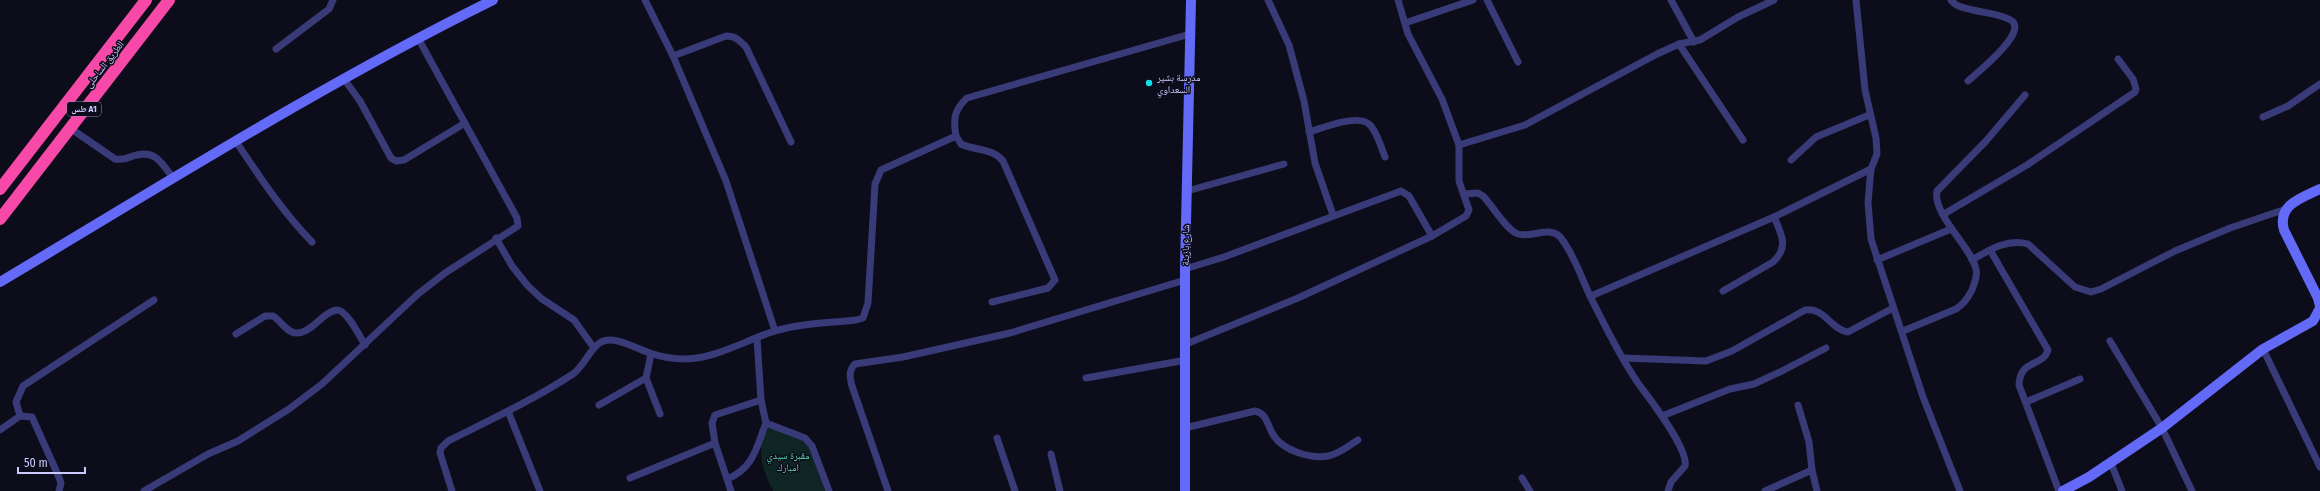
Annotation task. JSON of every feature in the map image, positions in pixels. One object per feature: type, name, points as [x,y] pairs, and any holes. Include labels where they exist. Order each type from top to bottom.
[{"type":"highway","name":"الطريق الساحلى","points":[[0,189],[146,0]]},
{"type":"highway","name":"الطريق الساحلى","points":[[0,219],[169,0]]},
{"type":"street","points":[[276,49],[330,10],[333,0]]},
{"type":"street","points":[[0,282],[235,140],[344,78],[493,0]]},
{"type":"street","points":[[646,0],[674,56],[726,181],[775,331]]},
{"type":"street","name":"شارع بازينة","points":[[1185,491],[1185,269],[1191,0]]},
{"type":"street","points":[[1268,0],[1289,45],[1304,101],[1316,164],[1333,215]]},
{"type":"street","points":[[1186,344],[1298,298],[1432,236],[1466,216],[1469,210],[1460,180],[1459,145],[1442,99],[1408,34],[1398,0]]},
{"type":"street","points":[[1405,23],[1473,0]]},
{"type":"street","points":[[1487,0],[1518,62]]},
{"type":"street","points":[[1671,0],[1694,42]]},
{"type":"street","points":[[1459,145],[1525,125],[1679,44],[1694,42],[1710,35],[1742,15],[1774,0]]},
{"type":"street","points":[[1856,0],[1869,114],[1876,138],[1877,154],[1871,169],[1869,218],[1871,239],[1893,308],[1903,331],[1923,398],[1960,491]]},
{"type":"street","points":[[1951,0],[1960,7],[2006,18],[2015,24],[2016,28],[2014,34],[1992,60],[1968,81]]},
{"type":"street","points":[[992,302],[1048,288],[1055,280],[1003,162],[998,155],[991,151],[980,150],[961,144],[956,136],[954,120],[955,111],[967,98],[1190,34]]},
{"type":"street","points":[[674,56],[726,36],[734,36],[746,47],[791,142]]},
{"type":"street","points":[[144,491],[208,454],[238,442],[288,409],[322,384],[418,294],[445,273],[496,238],[515,228],[518,222],[418,38]]},
{"type":"street","points":[[1679,44],[1743,140]]},
{"type":"street","points":[[1944,214],[2027,165],[2134,92],[2136,89],[2133,79],[2118,59]]},
{"type":"street","points":[[344,78],[360,101],[391,158],[396,162],[404,160],[465,123]]},
{"type":"street","points":[[2263,117],[2288,106],[2320,84]]},
{"type":"street","points":[[1903,331],[1946,314],[1963,304],[1974,284],[1977,272],[1972,260],[1951,229],[1936,196],[1939,187],[1986,141],[2025,95]]},
{"type":"street","points":[[1791,160],[1816,137],[1869,114]]},
{"type":"street","points":[[1309,132],[1351,120],[1370,124],[1376,133],[1385,158]]},
{"type":"street","points":[[70,128],[115,159],[123,160],[143,154],[151,154],[173,178]]},
{"type":"street","points":[[452,491],[440,453],[441,448],[448,441],[508,411],[574,373],[583,365],[594,348],[601,342],[612,341],[651,354],[670,358],[692,358],[705,356],[775,331],[797,326],[863,318],[868,303],[875,184],[877,175],[887,167],[956,136]]},
{"type":"street","points":[[235,140],[280,206],[312,242]]},
{"type":"street","points":[[1187,191],[1284,164]]},
{"type":"street","points":[[1591,296],[1774,217],[1871,169]]},
{"type":"street","points":[[2063,491],[2111,463],[2162,428],[2263,349],[2313,322],[2320,307],[2318,298],[2284,230],[2282,218],[2286,209],[2294,201],[2320,189]]},
{"type":"street","points":[[1185,269],[1224,257],[1333,215],[1401,191],[1410,196],[1432,236]]},
{"type":"street","points":[[1465,194],[1478,193],[1484,196],[1510,229],[1517,233],[1524,235],[1549,232],[1561,237],[1578,266],[1591,296],[1623,358],[1662,416],[1686,461],[1683,470],[1671,482],[1668,491]]},
{"type":"street","points":[[1972,260],[1990,250],[2015,241],[2028,244],[2075,287],[2091,292],[2101,289],[2174,251],[2230,228],[2286,209]]},
{"type":"street","points":[[1723,291],[1779,257],[1784,245],[1783,236],[1774,217]]},
{"type":"street","points":[[1877,260],[1951,229]]},
{"type":"street","points":[[496,238],[512,266],[528,286],[542,299],[574,320],[594,348]]},
{"type":"street","points":[[1990,250],[2048,350],[2044,356],[2026,367],[2021,372],[2019,385],[2059,491]]},
{"type":"street","points":[[888,491],[852,386],[850,375],[851,368],[855,364],[903,357],[1010,333],[1185,280]]},
{"type":"street","points":[[20,416],[16,402],[23,386],[154,300]]},
{"type":"street","points":[[1623,358],[1706,361],[1732,351],[1805,310],[1818,311],[1841,329],[1848,332],[1893,308]]},
{"type":"street","points":[[236,334],[265,316],[272,316],[289,330],[296,333],[306,331],[330,312],[337,310],[342,311],[348,318],[365,345]]},
{"type":"street","points":[[727,478],[744,471],[755,453],[766,424],[761,400],[757,338]]},
{"type":"street","points":[[2110,341],[2162,428],[2192,491]]},
{"type":"street","points":[[1662,416],[1724,391],[1754,384],[1826,348]]},
{"type":"street","points":[[2263,349],[2320,467]]},
{"type":"street","points":[[651,354],[646,378],[660,414]]},
{"type":"street","points":[[1086,378],[1186,360]]},
{"type":"street","points":[[599,404],[646,378]]},
{"type":"street","points":[[2026,402],[2080,379]]},
{"type":"street","points":[[731,491],[715,443],[712,423],[715,415],[761,400]]},
{"type":"street","points":[[1798,405],[1809,442],[1812,470],[1817,491]]},
{"type":"street","points":[[508,411],[540,491]]},
{"type":"street","points":[[1185,428],[1255,411],[1261,412],[1266,417],[1274,437],[1288,448],[1302,454],[1327,457],[1339,453],[1358,440]]},
{"type":"street","points":[[0,430],[20,416],[29,416],[35,421],[61,483],[59,491]]},
{"type":"street","points":[[766,424],[805,438],[812,446],[829,491]]},
{"type":"street","points":[[998,438],[1015,491]]},
{"type":"street","points":[[630,478],[715,443]]},
{"type":"street","points":[[1051,454],[1060,491]]},
{"type":"street","points":[[2111,463],[2122,491]]},
{"type":"street","points":[[1765,491],[1812,470]]},
{"type":"street","points":[[1522,478],[1530,491]]},
{"type":"green space","name":"مقبرة سيدي امبارك","points":[[772,424],[806,440],[825,491],[773,491],[761,457],[763,440],[766,432]]},
{"type":"place","name":"مدرسة بشير السعداوي","points":[[1149,83]]}]
